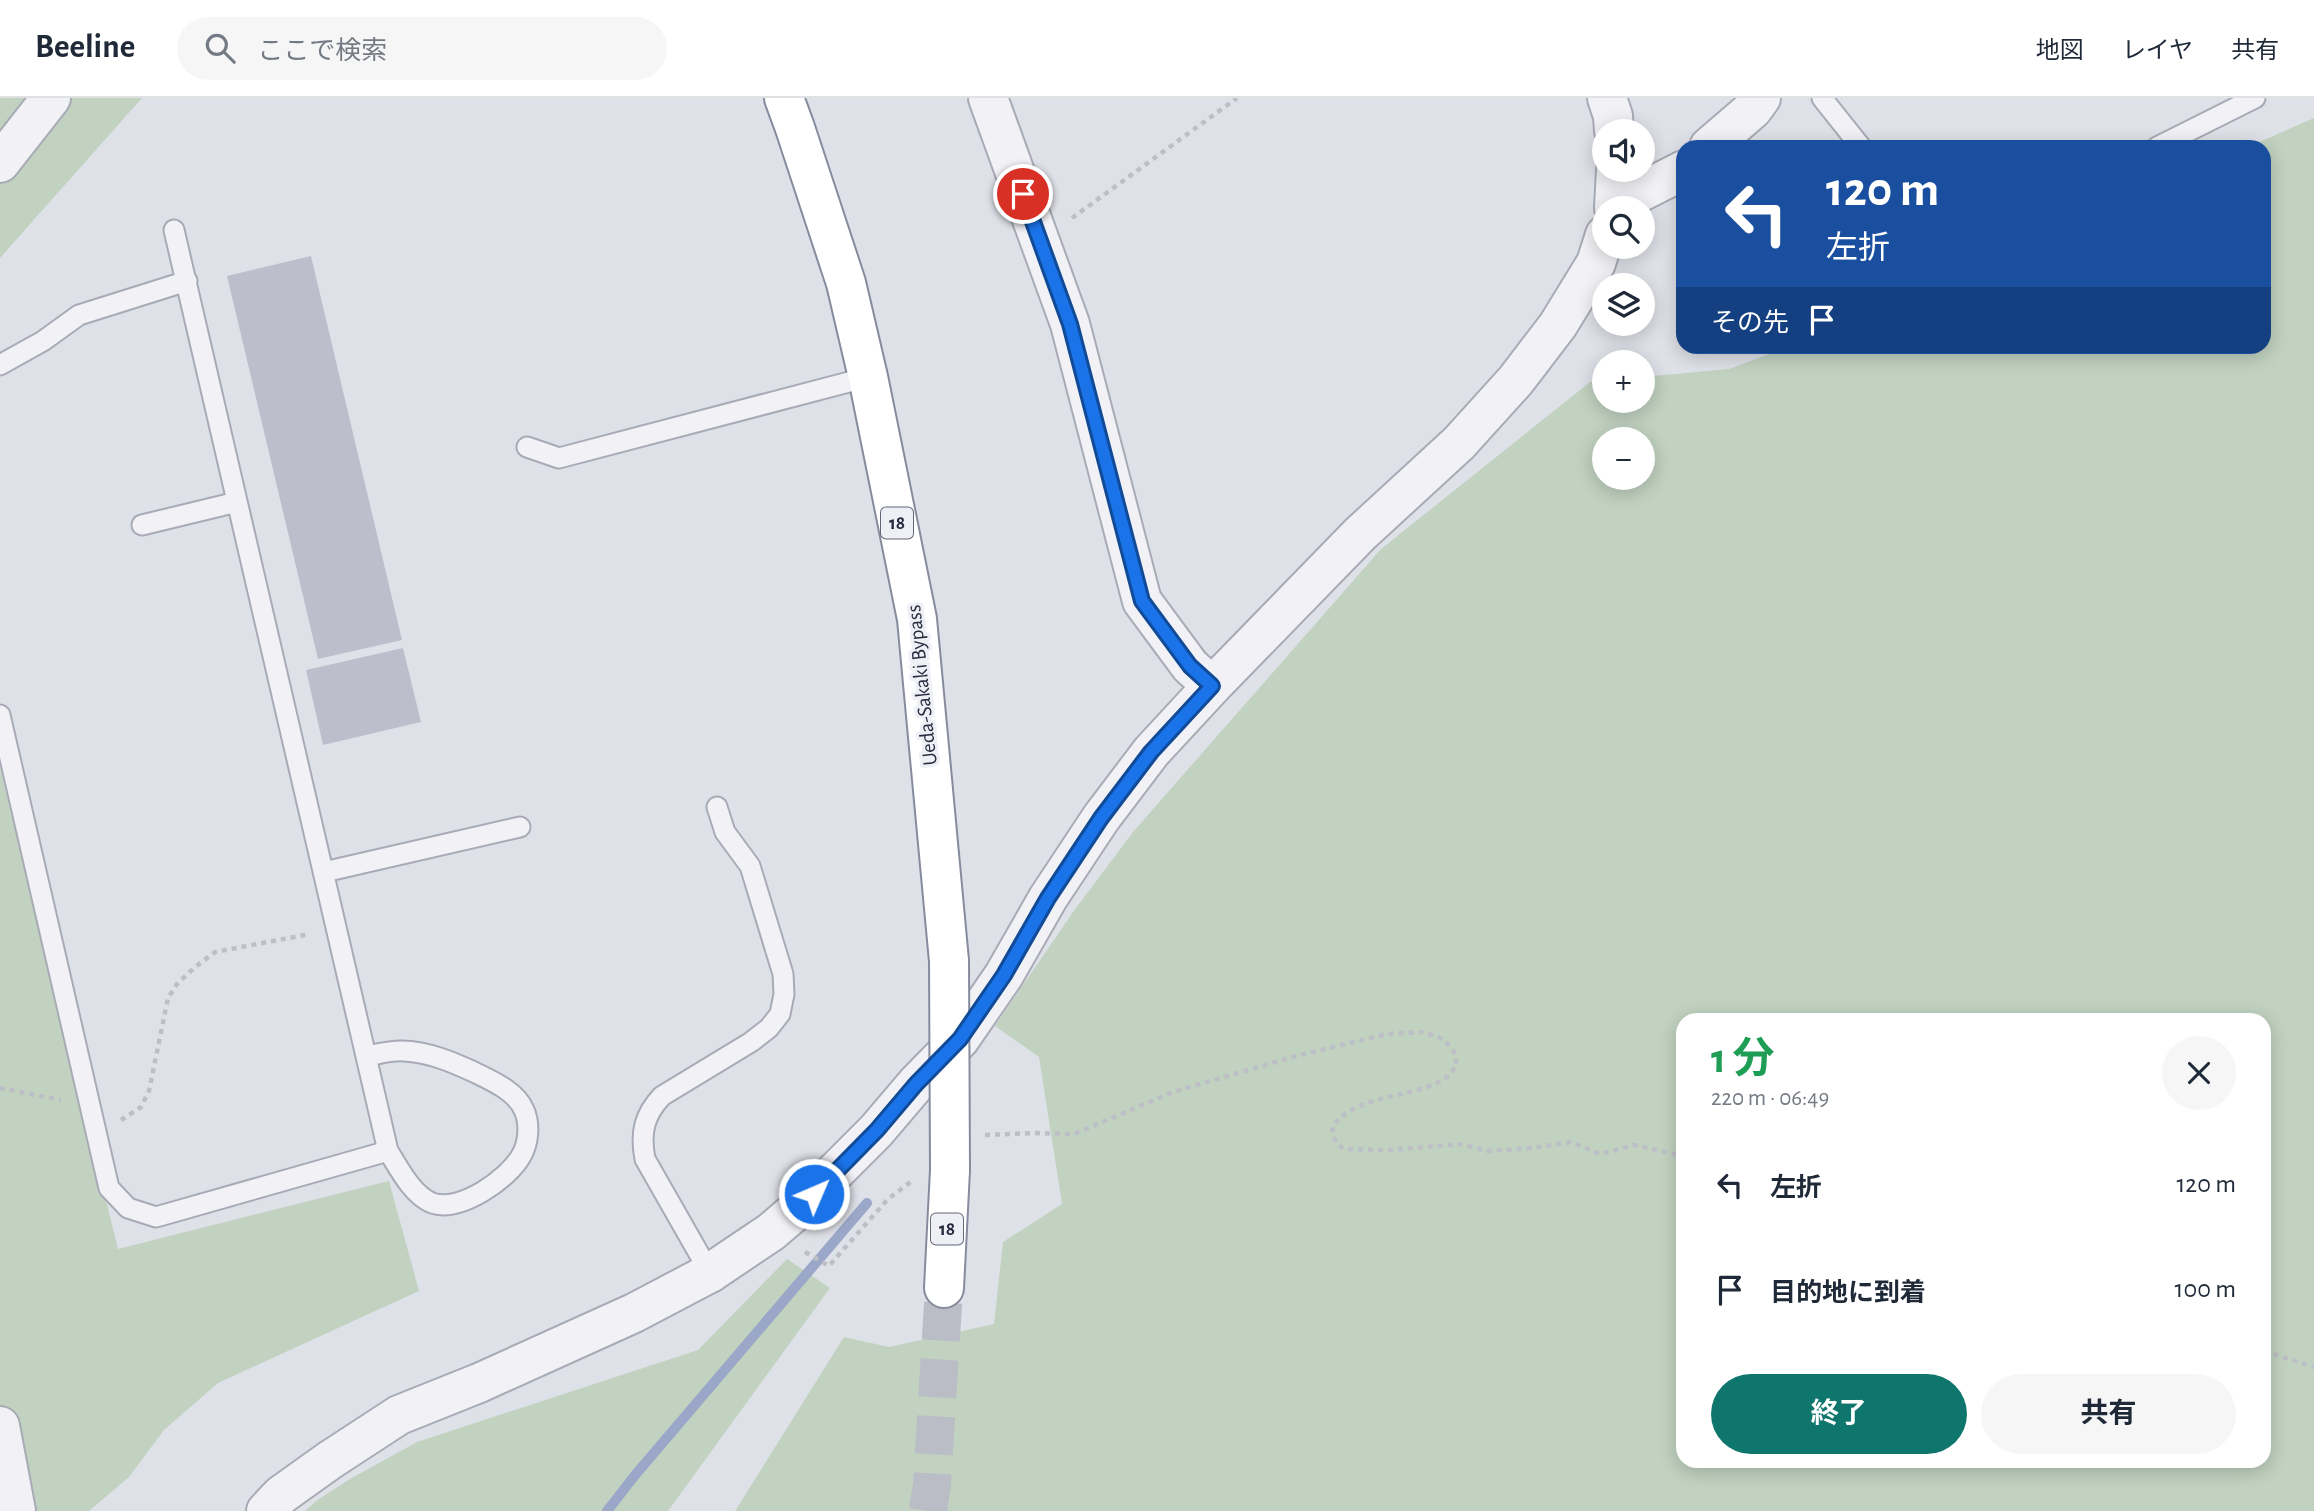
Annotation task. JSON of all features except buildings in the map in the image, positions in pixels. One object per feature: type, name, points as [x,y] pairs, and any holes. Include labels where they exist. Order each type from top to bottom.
[{"type":"highway","name":"Ueda-Sakaki Bypass","points":[[783,98],[796,128],[846,283],[868,377],[916,619],[949,961],[933,1173],[944,1288]]},
{"type":"street","points":[[0,163],[51,98]]},
{"type":"street","points":[[988,98],[1070,324],[1142,601],[1190,666],[1212,686]]},
{"type":"street","points":[[1607,98],[1613,119]]},
{"type":"street","points":[[1717,140],[1753,109],[1761,98]]},
{"type":"street","points":[[1631,196],[1676,174]]},
{"type":"street","points":[[266,1511],[281,1495],[399,1415],[634,1313],[710,1273],[771,1233],[798,1209],[877,1130],[916,1084],[960,1039],[1004,975],[1048,898],[1101,818],[1151,752],[1360,534],[1459,443],[1516,380],[1558,325],[1596,259]]},
{"type":"street","points":[[0,1426],[16,1511]]},
{"type":"lane","points":[[1822,98],[1855,140]]},
{"type":"lane","points":[[2171,140],[2255,98]]},
{"type":"lane","points":[[174,230],[388,1151],[417,1193],[432,1203],[449,1205],[469,1199],[493,1186],[522,1156],[529,1126],[524,1108],[497,1084],[446,1059],[402,1050],[367,1056]]},
{"type":"lane","points":[[0,365],[43,341],[79,315],[187,281]]},
{"type":"lane","points":[[527,447],[559,458],[868,377]]},
{"type":"lane","points":[[142,525],[237,502]]},
{"type":"lane","points":[[0,715],[109,1188],[128,1208],[156,1217],[388,1151]]},
{"type":"lane","points":[[710,1273],[645,1159],[641,1139],[644,1123],[652,1107],[662,1096],[751,1042],[769,1028],[780,1014],[785,994],[783,974],[750,866],[725,832],[717,807]]},
{"type":"lane","points":[[324,872],[520,827]]},
{"type":"path","points":[[1040,241],[1237,98]]},
{"type":"path","points":[[96,1135],[141,1107],[149,1091],[168,998],[177,984],[195,967],[215,952],[337,929]]},
{"type":"path","points":[[976,1138],[991,1134],[1074,1134],[1173,1092],[1296,1056],[1387,1034],[1422,1032],[1444,1039],[1454,1052],[1457,1066],[1443,1080],[1417,1091],[1366,1104],[1340,1116],[1332,1127],[1335,1140],[1343,1149],[1390,1150],[1461,1144],[1487,1151],[1571,1142],[1600,1154],[1634,1145],[1676,1155]]},
{"type":"path","points":[[0,1088],[90,1106]]},
{"type":"path","points":[[771,1233],[829,1266],[888,1199],[933,1173]]},
{"type":"path","points":[[2271,1354],[2314,1367]]},
{"type":"green space","points":[[0,98],[142,98],[0,258]]},
{"type":"green space","points":[[2314,118],[2314,1511],[735,1511],[844,1337],[889,1347],[994,1324],[1003,1242],[1062,1204],[1039,1057],[995,1026],[1073,912],[1133,832],[1381,549],[1590,382],[1592,413],[1655,413],[1655,376],[1729,369],[1769,354],[2271,354],[2271,140],[2264,140]]},
{"type":"green space","points":[[0,768],[118,1249],[389,1181],[419,1291],[218,1383],[164,1430],[129,1477],[89,1511],[0,1511]]},
{"type":"green space","points":[[787,1259],[830,1288],[668,1511],[305,1511],[350,1479],[417,1442],[698,1350]]},
{"type":"waterway","points":[[607,1511],[867,1203]]},
{"type":"tunnel","points":[[928,1511],[944,1288]]},
{"type":"route","points":[[814,1194],[960,1039],[1004,975],[1048,898],[1101,818],[1151,752],[1212,686],[1190,666],[1142,601],[1070,324],[1023,194]]}]
